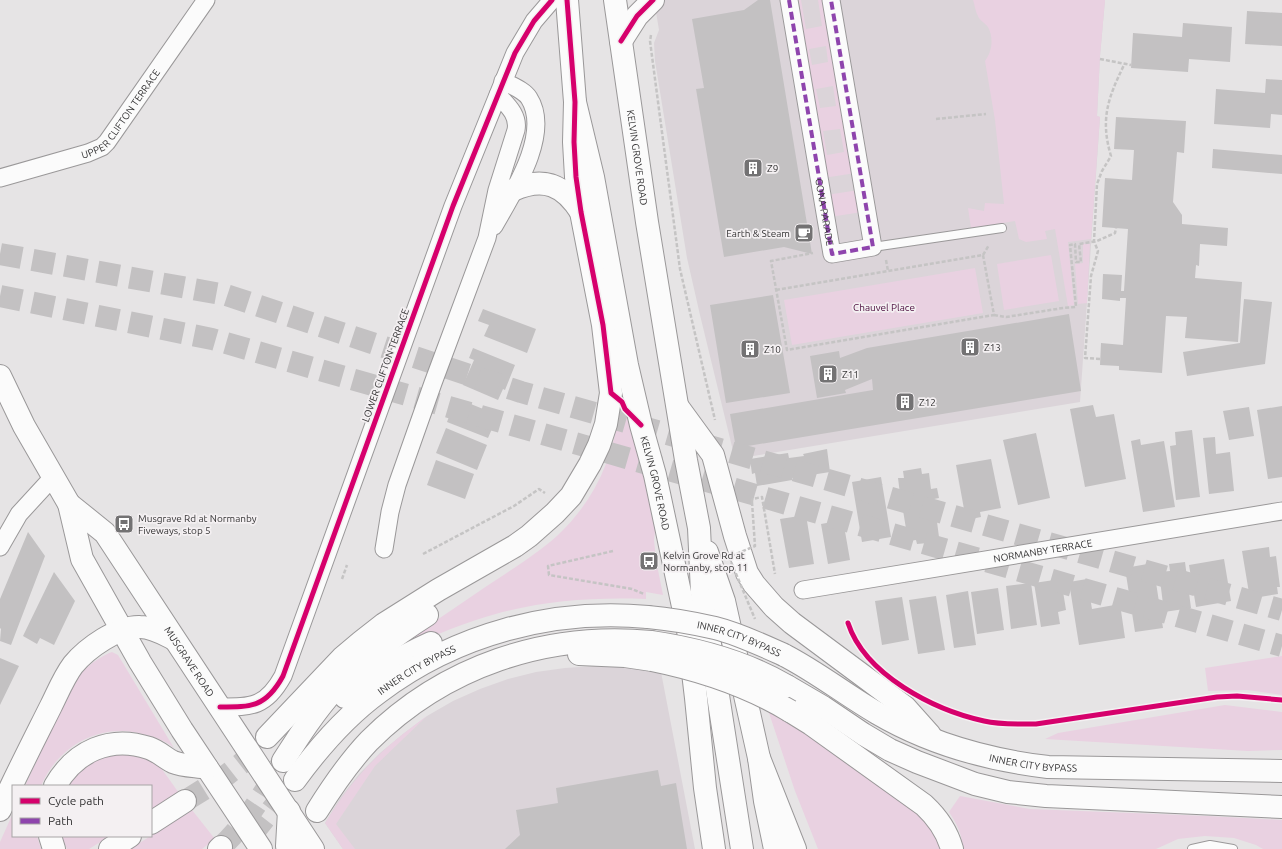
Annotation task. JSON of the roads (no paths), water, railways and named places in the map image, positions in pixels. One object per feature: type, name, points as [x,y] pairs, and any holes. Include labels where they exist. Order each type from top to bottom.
[{"type":"main road","name":"KELVIN GROVE ROAD","points":[[567,0],[576,102],[593,177],[627,365],[641,425],[655,475],[680,592],[690,653],[705,788],[714,849]]},
{"type":"main road","name":"KELVIN GROVE ROAD","points":[[615,0],[647,222],[699,528],[702,593],[742,849]]},
{"type":"main road","points":[[621,41],[644,7],[653,0]]},
{"type":"main road","points":[[267,737],[332,669],[361,642],[384,624],[438,590],[515,546],[555,513],[571,496],[590,464],[599,445],[606,424],[611,393],[603,325],[581,212],[574,160],[576,102]]},
{"type":"main road","points":[[513,190],[534,184],[543,183],[552,185],[567,193],[581,212]]},
{"type":"main road","name":"MUSGRAVE ROAD","points":[[0,376],[24,426],[69,504],[82,559],[140,662],[207,768],[261,849]]},
{"type":"main road","points":[[678,407],[713,455],[743,562],[747,573],[758,590],[792,623],[906,707],[935,740]]},
{"type":"main road","name":"MUSGRAVE ROAD","points":[[69,504],[106,533],[174,639],[313,849]]},
{"type":"main road","name":"KELVIN GROVE ROAD","points":[[699,528],[724,601],[759,758],[765,801],[775,849]]},
{"type":"main road","points":[[283,761],[303,730],[335,690],[376,651],[406,628],[502,566],[515,546]]},
{"type":"main road","name":"INNER CITY BYPASS","points":[[295,780],[340,726],[378,692],[419,665],[447,651],[505,629],[562,618],[595,615],[625,615],[692,623],[716,628],[738,635],[784,655],[820,676],[878,714],[935,740],[987,757],[1016,763],[1048,767],[1282,770]]},
{"type":"main road","points":[[303,730],[355,687],[376,672],[425,646],[451,634],[501,620],[508,619],[537,622]]},
{"type":"main road","points":[[0,810],[20,766],[62,683],[73,665],[93,646],[122,629],[141,626],[158,631],[174,639]]},
{"type":"main road","points":[[317,811],[332,787],[369,741],[419,698],[492,661],[528,650],[556,644],[591,640],[622,639],[688,668],[723,679],[758,694],[811,724],[924,805],[934,814],[943,826],[949,838],[952,849]]},
{"type":"main road","points":[[652,651],[681,646],[732,660],[757,670],[823,707],[890,750],[941,772],[975,784],[1008,792],[1046,796],[1282,807]]},
{"type":"main road","points":[[56,785],[68,767],[79,757],[91,750],[122,743],[151,749],[173,762],[207,768]]},
{"type":"main road","points":[[759,758],[795,849]]},
{"type":"main road","points":[[152,822],[185,801]]},
{"type":"main road","points":[[289,811],[287,846],[289,849]]},
{"type":"main road","points":[[50,837],[54,849]]},
{"type":"main road","points":[[110,849],[128,837]]},
{"type":"street","name":"UPPER CLIFTON TERRACE","points":[[0,178],[88,153],[102,147],[206,0]]},
{"type":"street","name":"LOWER CLIFTON TERRACE","points":[[220,707],[243,706],[258,703],[264,700],[274,690],[283,676],[453,206],[515,52],[534,21],[552,0]]},
{"type":"street","name":"GONA PARADE","points":[[789,0],[832,254],[873,247]]},
{"type":"street","points":[[832,0],[873,247]]},
{"type":"street","points":[[384,549],[390,512],[397,485],[487,238],[533,149],[536,135],[534,114],[529,98],[519,89],[501,88],[513,113],[517,127],[497,190],[487,238]]},
{"type":"street","points":[[0,547],[19,514],[53,477]]},
{"type":"street","name":"NORMANBY TERRACE","points":[[803,590],[1282,511]]},
{"type":"lane","points":[[873,247],[1002,228]]},
{"type":"lane","points":[[1192,849],[1210,845],[1232,849]]},
{"type":"tunnel","points":[[0,254],[226,295],[521,392],[1282,610]]},
{"type":"tunnel","points":[[0,296],[212,339],[1282,646]]},
{"type":"tunnel","points":[[185,801],[224,777],[242,763],[267,737]]},
{"type":"tunnel","points":[[221,847],[247,817],[283,761]]},
{"type":"tunnel","points":[[251,836],[295,780]]},
{"type":"place","name":"Z9","points":[[753,168]]},
{"type":"place","name":"Earth & Steam","points":[[804,233]]},
{"type":"place","name":"Z13","points":[[970,347]]},
{"type":"place","name":"Z10","points":[[750,349]]},
{"type":"place","name":"Z11","points":[[828,374]]},
{"type":"place","name":"Z12","points":[[905,402]]},
{"type":"place","name":"Musgrave Rd at Normanby Fiveways, stop 5","points":[[124,524]]},
{"type":"place","name":"Kelvin Grove Rd at Normanby, stop 11","points":[[649,561]]},
{"type":"park label","name":"Chauvel Place","points":[[884,307]]}]
